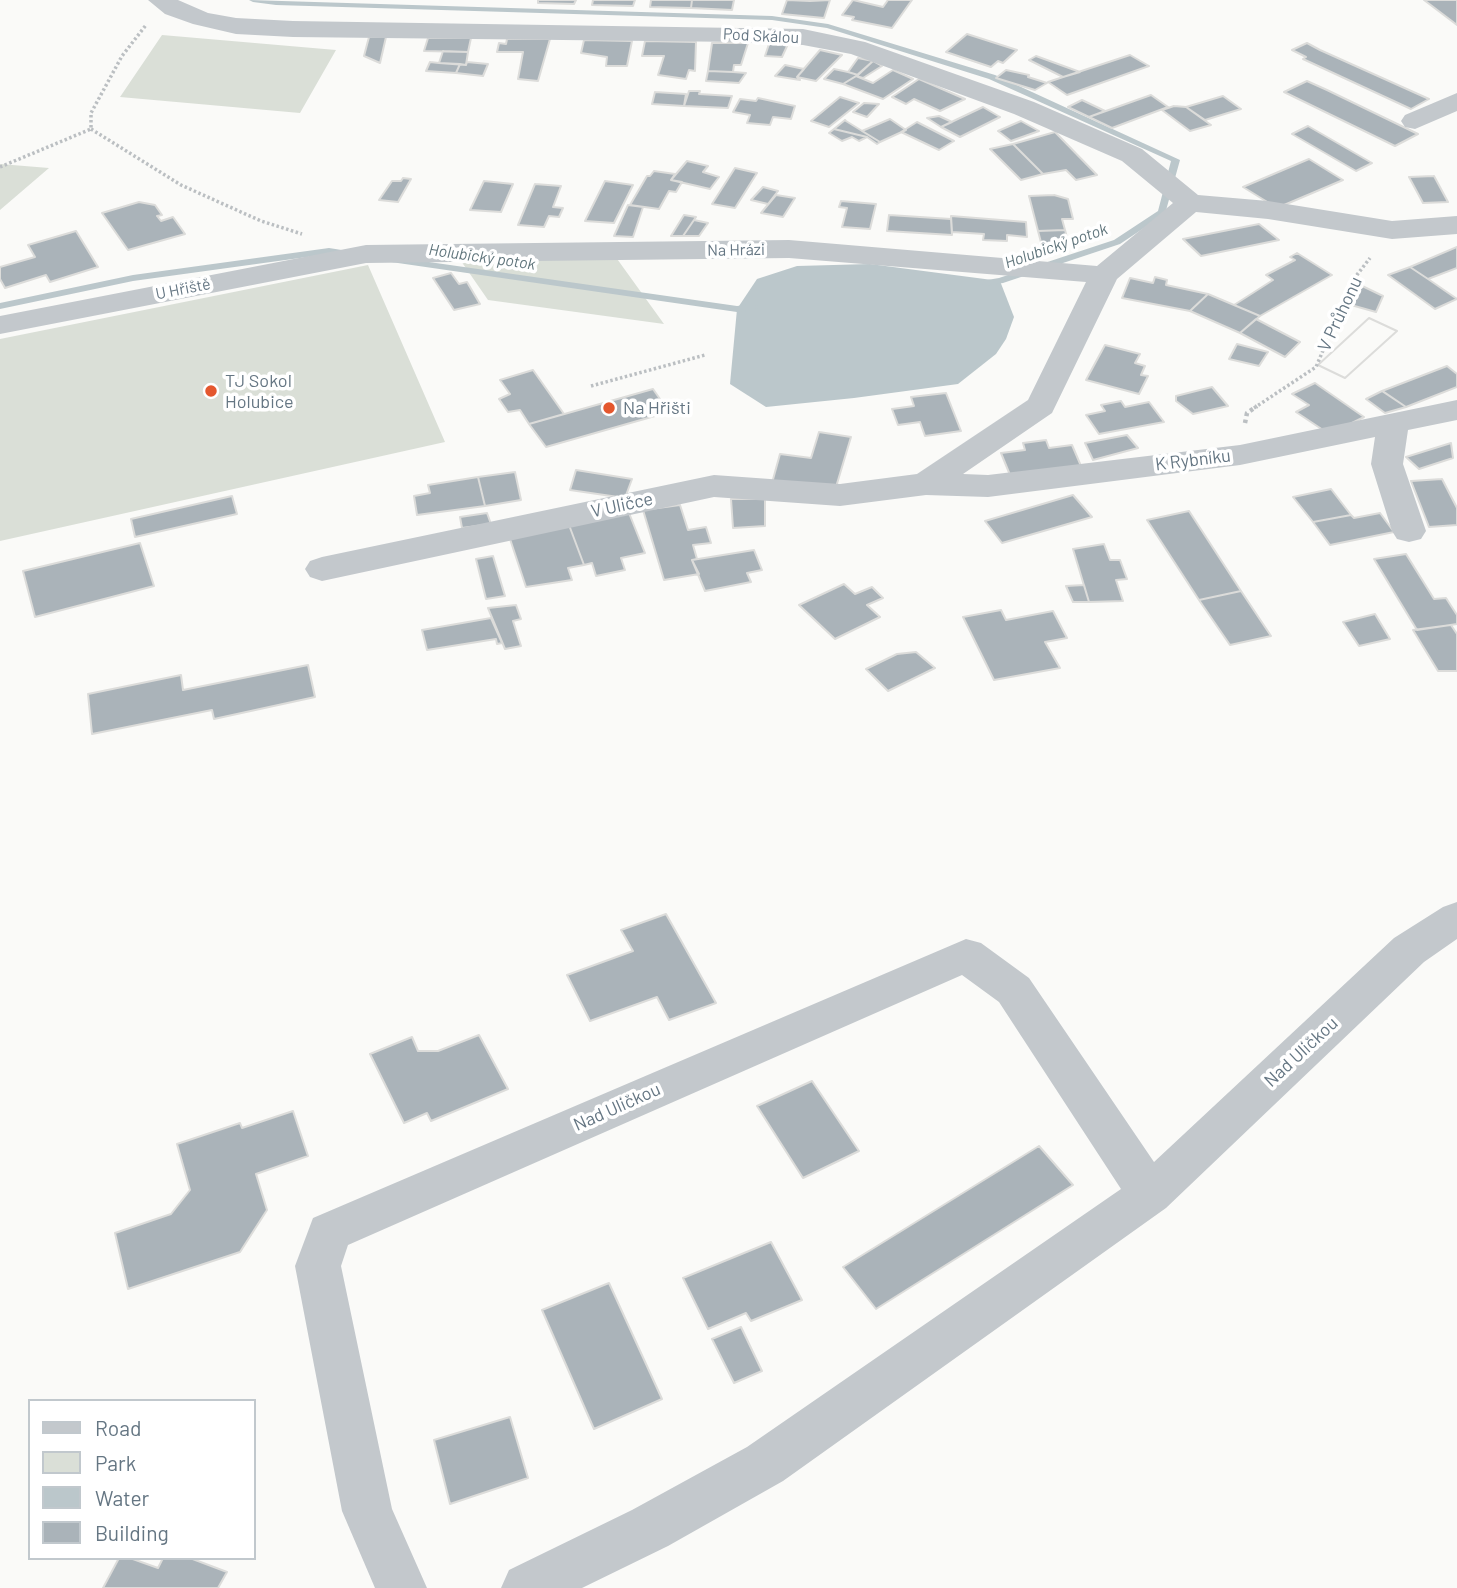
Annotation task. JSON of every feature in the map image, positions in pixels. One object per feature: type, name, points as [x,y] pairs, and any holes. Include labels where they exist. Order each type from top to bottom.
[{"type":"street","name":"Pod Skálou","points":[[168,4],[202,19],[236,26],[742,34],[803,37],[856,47],[1011,103],[1132,155],[1190,203]]},
{"type":"street","points":[[1415,121],[1457,101]]},
{"type":"street","points":[[926,484],[1041,406],[1104,275],[1190,203],[1268,209],[1392,230],[1457,225]]},
{"type":"street","name":"Na Hrázi","points":[[366,254],[789,249],[1104,275]]},
{"type":"street","name":"U Hřiště","points":[[0,325],[366,254]]},
{"type":"street","name":"K Rybníku","points":[[926,484],[988,486],[1240,455],[1457,410]]},
{"type":"street","points":[[1393,423],[1387,464],[1409,531]]},
{"type":"street","name":"V Uličce","points":[[322,569],[714,485],[840,495],[926,484]]},
{"type":"street","name":"Nad Uličkou","points":[[527,1588],[650,1528],[765,1464],[1150,1194],[1409,950],[1457,918]]},
{"type":"street","name":"Nad Uličkou","points":[[401,1588],[367,1511],[318,1266],[329,1233],[966,955],[1014,990],[1150,1194]]},
{"type":"path","points":[[91,129],[91,113],[122,56],[146,24],[168,4]]},
{"type":"path","points":[[0,167],[91,129]]},
{"type":"path","points":[[91,129],[181,185],[261,220],[366,254]]},
{"type":"path","name":"V Průhonu","points":[[1240,455],[1247,413],[1316,367],[1353,280],[1392,230]]},
{"type":"path","points":[[591,386],[705,355]]},
{"type":"green space","points":[[162,35],[336,50],[300,113],[120,97]]},
{"type":"green space","points":[[0,164],[49,168],[0,210]]},
{"type":"green space","points":[[615,256],[664,324],[488,300],[461,261]]},
{"type":"green space","name":"TJ Sokol Holubice","points":[[368,265],[445,442],[0,541],[0,339]]},
{"type":"water","points":[[870,264],[1000,281],[1014,317],[1006,339],[996,354],[958,384],[766,407],[730,384],[737,309],[757,279],[797,266]]},
{"type":"building","points":[[538,0],[576,0],[574,4],[538,3]]},
{"type":"building","points":[[593,0],[635,0],[633,6],[592,5]]},
{"type":"building","points":[[651,0],[692,0],[691,8],[650,7]]},
{"type":"building","points":[[692,0],[734,0],[732,10],[691,8]]},
{"type":"building","points":[[787,0],[830,0],[824,18],[782,14]]},
{"type":"building","points":[[853,0],[883,7],[888,0],[912,0],[892,28],[852,20],[854,17],[842,15]]},
{"type":"building","points":[[1424,0],[1457,0],[1457,25]]},
{"type":"building","points":[[967,34],[1017,50],[1003,63],[998,61],[991,67],[946,52]]},
{"type":"building","points":[[369,37],[386,37],[380,63],[364,56]]},
{"type":"building","points":[[428,38],[471,38],[468,52],[424,51]]},
{"type":"building","points":[[507,39],[550,39],[538,81],[518,79],[523,52],[497,52],[499,43],[506,44]]},
{"type":"building","points":[[584,40],[632,41],[627,66],[606,66],[607,57],[581,53]]},
{"type":"building","points":[[645,41],[696,42],[695,71],[689,70],[686,79],[658,75],[664,56],[642,56]]},
{"type":"building","points":[[712,43],[748,43],[741,65],[734,65],[733,72],[708,71]]},
{"type":"building","points":[[1307,43],[1429,99],[1411,109],[1303,59],[1306,57],[1292,50]]},
{"type":"building","points":[[769,44],[788,44],[782,57],[765,56]]},
{"type":"building","points":[[820,50],[842,55],[816,81],[797,77]]},
{"type":"building","points":[[443,51],[468,52],[466,65],[439,63]]},
{"type":"building","points":[[1130,55],[1149,66],[1067,95],[1048,82]]},
{"type":"building","points":[[1036,56],[1080,72],[1063,77],[1029,60]]},
{"type":"building","points":[[858,58],[873,61],[858,75],[848,72]]},
{"type":"building","points":[[873,61],[882,66],[863,78],[856,76]]},
{"type":"building","points":[[430,62],[460,64],[456,73],[426,71]]},
{"type":"building","points":[[467,62],[488,64],[483,76],[456,73],[460,64],[466,65]]},
{"type":"building","points":[[785,65],[804,69],[797,77],[800,80],[775,76]]},
{"type":"building","points":[[834,69],[858,75],[843,84],[824,79]]},
{"type":"building","points":[[893,70],[913,79],[883,99],[843,84],[856,76],[873,83]]},
{"type":"building","points":[[1006,70],[1029,75],[1028,77],[1047,83],[1035,90],[996,78]]},
{"type":"building","points":[[708,71],[746,73],[739,83],[706,81]]},
{"type":"building","points":[[919,79],[965,99],[940,111],[914,99],[906,104],[892,97]]},
{"type":"building","points":[[1307,81],[1418,134],[1395,146],[1284,92]]},
{"type":"building","points":[[689,91],[732,96],[728,108],[684,106]]},
{"type":"building","points":[[655,92],[686,94],[684,106],[652,104]]},
{"type":"building","points":[[1151,95],[1168,107],[1112,128],[1089,117]]},
{"type":"building","points":[[1223,96],[1241,109],[1205,120],[1186,107]]},
{"type":"building","points":[[840,97],[859,103],[829,127],[811,121]]},
{"type":"building","points":[[758,98],[795,106],[791,119],[773,117],[770,125],[747,123],[750,115],[733,112],[740,99],[756,101]]},
{"type":"building","points":[[1082,100],[1105,111],[1089,117],[1068,107]]},
{"type":"building","points":[[864,103],[879,104],[867,117],[853,112]]},
{"type":"building","points":[[1174,106],[1186,107],[1211,125],[1190,131],[1162,110]]},
{"type":"building","points":[[983,107],[1000,117],[960,137],[941,127]]},
{"type":"building","points":[[939,116],[952,122],[941,127],[927,118]]},
{"type":"building","points":[[890,119],[906,130],[880,142],[862,131]]},
{"type":"building","points":[[845,120],[880,142],[877,144],[867,137],[834,129]]},
{"type":"building","points":[[1021,121],[1039,131],[1011,141],[998,131]]},
{"type":"building","points":[[917,122],[954,141],[939,150],[901,132]]},
{"type":"building","points":[[1308,126],[1372,163],[1356,171],[1292,134]]},
{"type":"building","points":[[834,129],[867,137],[859,141],[852,137],[842,141],[829,133]]},
{"type":"building","points":[[1055,132],[1097,175],[1076,180],[1066,170],[1043,174],[1013,144]]},
{"type":"building","points":[[1013,144],[1043,174],[1021,180],[990,149]]},
{"type":"building","points":[[1309,159],[1343,180],[1277,208],[1243,187]]},
{"type":"building","points":[[687,161],[708,166],[703,172],[719,177],[710,189],[671,180]]},
{"type":"building","points":[[735,168],[757,173],[735,208],[712,204]]},
{"type":"building","points":[[654,171],[675,174],[671,180],[682,182],[676,192],[669,191],[659,209],[630,205],[647,176]]},
{"type":"building","points":[[1434,176],[1448,202],[1423,203],[1409,177]]},
{"type":"building","points":[[403,178],[411,179],[398,202],[379,200],[392,181],[401,181]]},
{"type":"building","points":[[484,181],[513,184],[501,212],[470,210]]},
{"type":"building","points":[[605,181],[633,185],[614,223],[585,221]]},
{"type":"building","points":[[535,184],[561,186],[553,207],[563,208],[559,217],[549,216],[544,227],[518,225]]},
{"type":"building","points":[[763,187],[778,191],[768,204],[751,200]]},
{"type":"building","points":[[776,195],[795,198],[783,217],[761,213]]},
{"type":"building","points":[[1054,195],[1068,199],[1073,219],[1062,219],[1065,230],[1038,231],[1029,196]]},
{"type":"building","points":[[841,201],[876,204],[870,229],[842,227],[847,208],[839,207]]},
{"type":"building","points":[[139,202],[155,205],[162,215],[157,216],[161,221],[173,217],[185,234],[128,250],[102,213]]},
{"type":"building","points":[[628,205],[643,207],[633,237],[614,236]]},
{"type":"building","points":[[684,215],[696,217],[683,236],[671,236]]},
{"type":"building","points":[[889,215],[951,219],[952,235],[887,231]]},
{"type":"building","points":[[951,216],[1026,222],[1027,237],[1007,235],[1007,241],[983,240],[984,234],[952,232]]},
{"type":"building","points":[[694,220],[708,223],[699,236],[683,236]]},
{"type":"building","points":[[1259,224],[1279,240],[1201,256],[1183,239]]},
{"type":"building","points":[[1065,230],[1069,245],[1042,246],[1038,231]]},
{"type":"building","points":[[76,231],[98,267],[50,282],[46,275],[5,288],[0,279],[0,267],[35,257],[28,245]]},
{"type":"building","points":[[1457,247],[1457,268],[1428,279],[1410,267]]},
{"type":"building","points":[[1297,253],[1332,275],[1260,316],[1234,305],[1273,280],[1266,275],[1295,260],[1290,257]]},
{"type":"building","points":[[1410,267],[1457,299],[1435,309],[1388,275]]},
{"type":"building","points":[[451,273],[459,284],[467,282],[480,304],[454,310],[433,278]]},
{"type":"building","points":[[1155,277],[1167,280],[1166,285],[1208,294],[1190,311],[1122,298],[1130,278],[1153,283]]},
{"type":"building","points":[[1356,283],[1383,296],[1376,312],[1351,305]]},
{"type":"building","points":[[1208,294],[1260,316],[1240,333],[1190,311]]},
{"type":"building","points":[[1369,318],[1397,331],[1345,378],[1318,365]]},
{"type":"building","points":[[1369,318],[1397,331],[1345,378],[1318,365]]},
{"type":"building","points":[[1256,319],[1300,342],[1285,357],[1240,333]]},
{"type":"building","points":[[1237,344],[1268,352],[1259,366],[1229,359]]},
{"type":"building","points":[[1105,345],[1140,354],[1135,363],[1145,366],[1141,375],[1148,376],[1139,394],[1086,380]]},
{"type":"building","points":[[1447,366],[1457,374],[1457,387],[1406,407],[1382,391]]},
{"type":"building","points":[[533,370],[564,414],[529,424],[520,410],[508,412],[499,399],[510,394],[500,380]]},
{"type":"building","points":[[1315,383],[1364,417],[1342,428],[1323,430],[1296,412],[1309,405],[1292,394]]},
{"type":"building","points":[[1212,387],[1228,406],[1193,414],[1176,401],[1176,396]]},
{"type":"building","points":[[653,389],[669,412],[546,447],[529,424]]},
{"type":"building","points":[[1382,391],[1406,407],[1385,413],[1366,399]]},
{"type":"building","points":[[946,393],[961,431],[925,436],[920,422],[898,425],[892,409],[914,406],[911,397]]},
{"type":"building","points":[[1121,401],[1125,407],[1149,402],[1164,422],[1099,434],[1086,415],[1105,411],[1101,405]]},
{"type":"building","points":[[819,432],[851,437],[836,487],[772,483],[780,454],[811,458]]},
{"type":"building","points":[[1127,435],[1138,448],[1093,460],[1085,443]]},
{"type":"building","points":[[1046,440],[1049,448],[1072,445],[1081,466],[1010,475],[1001,453],[1025,450],[1023,443]]},
{"type":"building","points":[[1451,443],[1453,458],[1419,469],[1406,457]]},
{"type":"building","points":[[576,470],[632,479],[625,498],[570,490]]},
{"type":"building","points":[[515,472],[521,500],[485,506],[478,477]]},
{"type":"building","points":[[478,477],[485,506],[417,515],[414,496],[430,493],[428,485]]},
{"type":"building","points":[[1442,479],[1457,508],[1457,525],[1429,527],[1411,481]]},
{"type":"building","points":[[1331,489],[1351,515],[1313,522],[1293,497]]},
{"type":"building","points":[[1073,495],[1092,517],[1002,543],[985,521]]},
{"type":"building","points":[[232,496],[237,514],[135,537],[131,519]]},
{"type":"building","points":[[731,499],[765,499],[765,526],[733,528]]},
{"type":"building","points":[[680,505],[688,530],[706,527],[711,543],[693,545],[697,559],[692,560],[699,574],[664,580],[643,510]]},
{"type":"building","points":[[1189,511],[1241,591],[1199,600],[1147,520]]},
{"type":"building","points":[[487,513],[491,524],[462,528],[460,517]]},
{"type":"building","points":[[629,513],[645,553],[621,558],[625,570],[596,576],[592,563],[584,565],[569,525]]},
{"type":"building","points":[[1380,513],[1394,532],[1330,545],[1313,522],[1351,515],[1354,518]]},
{"type":"building","points":[[569,525],[584,565],[568,568],[572,580],[526,587],[509,536]]},
{"type":"building","points":[[140,543],[154,586],[35,617],[23,571]]},
{"type":"building","points":[[1104,544],[1110,560],[1120,560],[1127,579],[1116,580],[1123,601],[1089,602],[1073,549]]},
{"type":"building","points":[[754,550],[762,570],[747,573],[751,582],[705,591],[692,560]]},
{"type":"building","points":[[1406,554],[1434,599],[1446,598],[1457,615],[1457,624],[1417,630],[1374,559]]},
{"type":"building","points":[[493,556],[505,596],[486,599],[476,559]]},
{"type":"building","points":[[844,584],[855,594],[872,587],[883,598],[867,605],[880,617],[835,639],[799,605]]},
{"type":"building","points":[[1084,585],[1089,602],[1073,602],[1066,586]]},
{"type":"building","points":[[1241,591],[1271,636],[1230,645],[1199,600]]},
{"type":"building","points":[[516,605],[521,619],[513,621],[521,646],[505,649],[488,608]]},
{"type":"building","points":[[1001,610],[1006,620],[1053,611],[1067,638],[1045,642],[1060,668],[994,680],[963,617]]},
{"type":"building","points":[[1375,614],[1390,639],[1359,646],[1343,622]]},
{"type":"building","points":[[491,618],[502,643],[497,644],[496,639],[427,650],[422,630]]},
{"type":"building","points":[[1451,625],[1457,634],[1457,671],[1438,671],[1413,630]]},
{"type":"building","points":[[916,652],[935,668],[888,691],[866,669],[897,654]]},
{"type":"building","points":[[308,665],[315,697],[214,719],[212,710],[92,734],[88,694],[181,675],[183,690]]},
{"type":"building","points":[[666,914],[716,1003],[669,1020],[657,997],[590,1021],[567,975],[633,951],[621,930]]},
{"type":"building","points":[[479,1035],[508,1089],[431,1121],[427,1113],[404,1123],[370,1054],[412,1037],[418,1051],[438,1051]]},
{"type":"building","points":[[812,1081],[859,1151],[803,1178],[757,1106]]},
{"type":"building","points":[[293,1111],[308,1156],[256,1174],[267,1210],[240,1252],[128,1289],[115,1233],[171,1214],[190,1190],[177,1144],[240,1123],[242,1128]]},
{"type":"building","points":[[1039,1146],[1073,1185],[876,1309],[843,1267]]},
{"type":"building","points":[[771,1242],[802,1300],[751,1321],[746,1313],[708,1329],[683,1278]]},
{"type":"building","points":[[609,1283],[662,1399],[594,1429],[542,1310]]},
{"type":"building","points":[[741,1327],[762,1371],[734,1383],[712,1339]]},
{"type":"building","points":[[510,1417],[528,1478],[450,1504],[434,1440]]},
{"type":"building","points":[[118,1560],[136,1560],[158,1568],[162,1560],[195,1560],[227,1572],[218,1588],[103,1588]]},
{"type":"waterway","name":"Holubický potok","points":[[253,0],[276,3],[772,18],[828,26],[992,77],[1176,160],[1162,212],[1117,242],[1000,281],[984,283]]},
{"type":"waterway","name":"Holubický potok","points":[[0,306],[133,278],[329,251],[348,254]]},
{"type":"waterway","name":"Holubický potok","points":[[394,260],[737,309],[754,307]]},
{"type":"place","name":"TJ Sokol Holubice","points":[[211,391]]},
{"type":"place","name":"Na Hřišti","points":[[609,408]]}]
